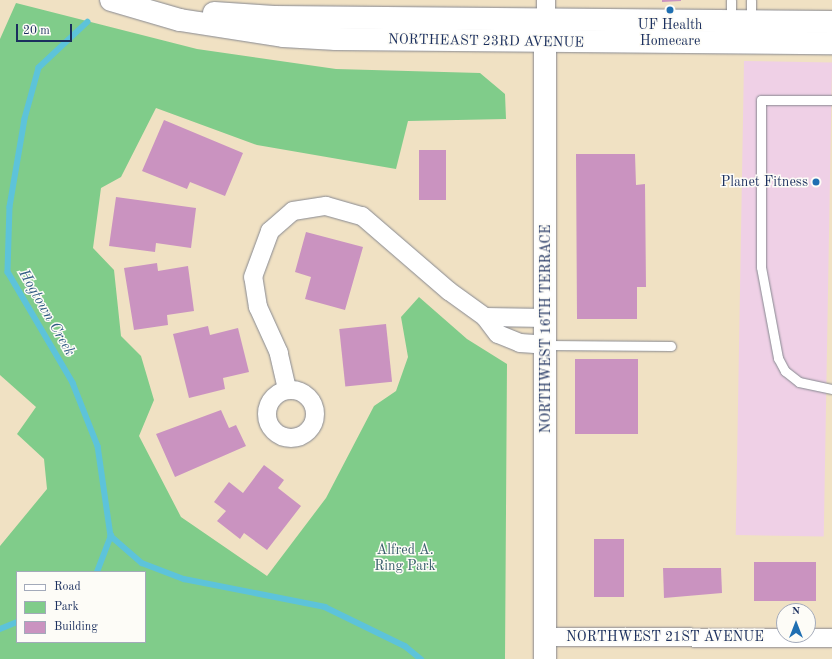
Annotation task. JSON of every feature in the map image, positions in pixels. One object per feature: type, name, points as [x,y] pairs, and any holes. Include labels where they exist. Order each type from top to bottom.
[{"type":"street","name":"NORTHEAST 23RD AVENUE","points":[[111,0],[143,7],[180,20],[283,36],[545,41],[832,43]]},
{"type":"street","name":"NORTHEAST 23RD AVENUE","points":[[143,7],[274,17],[546,9],[741,22],[832,22]]},
{"type":"street","name":"NORTHWEST 16TH TERRACE","points":[[545,659],[546,9]]},
{"type":"street","points":[[287,389],[279,353],[258,307],[253,278],[270,231],[293,211],[326,206],[362,216],[449,291],[485,317],[506,339],[546,345]]},
{"type":"street","points":[[485,317],[546,318]]},
{"type":"street","name":"NORTHWEST 21ST AVENUE","points":[[545,637],[832,638]]},
{"type":"lane","points":[[731,0],[741,22]]},
{"type":"lane","points":[[741,22],[751,0]]},
{"type":"lane","points":[[832,100],[761,100],[761,267],[778,358],[785,371],[799,382],[832,389]]},
{"type":"lane","points":[[546,345],[671,346]]},
{"type":"shaded area","points":[[744,61],[832,63],[824,536],[736,535]]},
{"type":"green space","name":"Alfred A. Ring Park","points":[[16,3],[197,49],[336,69],[480,73],[505,94],[506,119],[408,121],[396,169],[257,145],[156,108],[121,177],[101,188],[93,248],[114,270],[121,336],[141,356],[154,400],[139,436],[181,517],[267,576],[326,498],[374,406],[396,391],[408,357],[401,317],[419,297],[467,339],[507,364],[505,659],[0,659],[0,546],[47,489],[44,459],[17,434],[36,407],[0,375],[0,39]]},
{"type":"building","points":[[662,0],[681,0],[681,1],[662,2]]},
{"type":"building","points":[[164,120],[243,153],[225,196],[190,182],[187,189],[142,171]]},
{"type":"building","points":[[419,150],[446,150],[446,200],[419,200]]},
{"type":"building","points":[[576,154],[635,154],[636,185],[645,184],[646,287],[637,287],[637,319],[577,319]]},
{"type":"building","points":[[116,197],[196,208],[191,248],[156,243],[155,252],[109,246]]},
{"type":"building","points":[[306,232],[363,247],[345,310],[305,299],[311,277],[295,272]]},
{"type":"building","points":[[157,263],[158,271],[188,266],[194,311],[167,315],[168,325],[134,330],[124,268]]},
{"type":"building","points":[[386,324],[392,382],[345,387],[339,329]]},
{"type":"building","points":[[208,326],[210,335],[238,328],[249,372],[223,378],[225,389],[189,398],[173,334]]},
{"type":"building","points":[[575,359],[638,359],[638,434],[575,434]]},
{"type":"building","points":[[221,410],[229,428],[236,425],[246,446],[175,477],[156,434]]},
{"type":"building","points":[[264,465],[284,480],[278,488],[301,506],[267,550],[244,533],[240,539],[217,521],[226,511],[214,502],[229,482],[243,493]]},
{"type":"building","points":[[594,539],[624,539],[624,597],[594,597]]},
{"type":"building","points":[[754,562],[816,562],[816,601],[754,601]]},
{"type":"building","points":[[663,568],[721,568],[722,593],[664,598]]},
{"type":"waterway","name":"Hogtown Creek","points":[[88,22],[39,68],[25,119],[10,207],[8,272],[73,383],[98,446],[111,536]]},
{"type":"waterway","points":[[111,536],[142,563],[184,579],[325,607],[405,646],[421,659]]},
{"type":"waterway","points":[[97,571],[111,536]]},
{"type":"waterway","points":[[0,629],[16,622]]},
{"type":"place","name":"UF Health Homecare","points":[[670,10]]},
{"type":"place","name":"Planet Fitness","points":[[816,182]]}]
